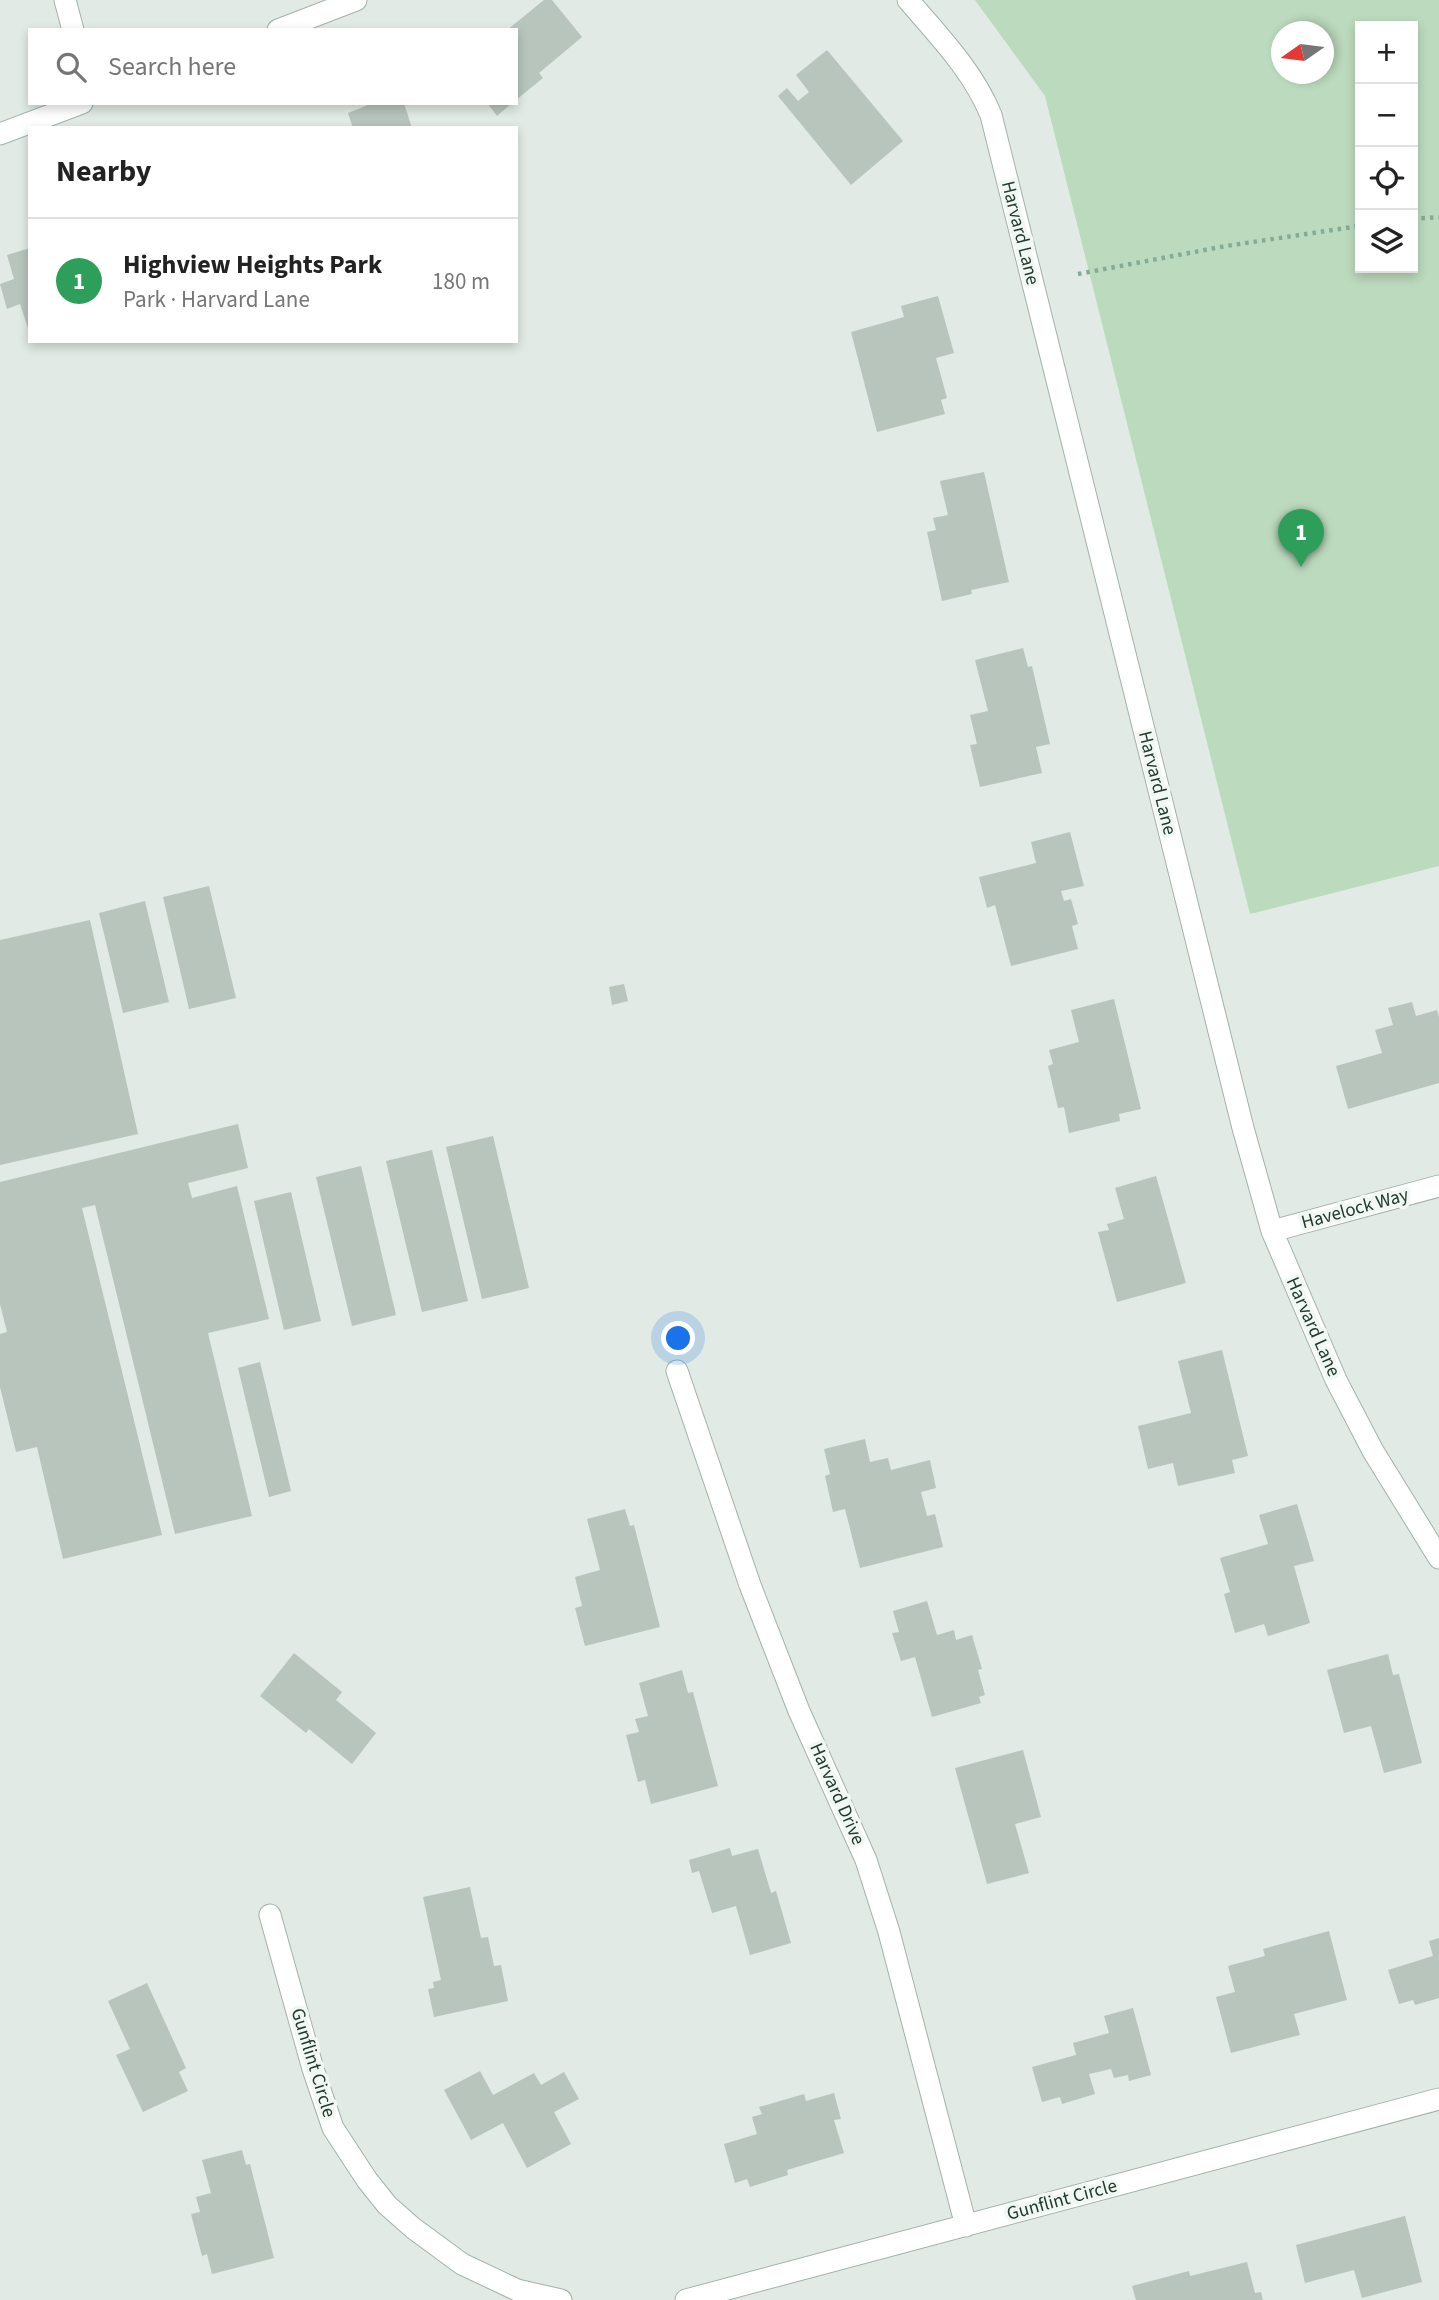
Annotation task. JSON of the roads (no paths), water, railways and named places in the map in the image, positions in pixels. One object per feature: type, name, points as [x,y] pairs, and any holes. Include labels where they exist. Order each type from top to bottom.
[{"type":"street","points":[[65,0],[72,28]]},
{"type":"street","points":[[283,28],[356,0]]},
{"type":"street","name":"Harvard Lane","points":[[908,0],[969,75],[982,94],[991,116],[1243,1128],[1272,1231],[1336,1380],[1373,1451],[1439,1558]]},
{"type":"street","points":[[0,134],[77,105]]},
{"type":"street","name":"Havelock Way","points":[[1272,1231],[1439,1186]]},
{"type":"street","name":"Harvard Drive","points":[[677,1371],[750,1585],[799,1711],[866,1860],[889,1932],[967,2226]]},
{"type":"street","name":"Gunflint Circle","points":[[270,1915],[313,2070],[333,2128],[366,2180],[387,2205],[413,2228],[462,2264],[517,2290],[561,2300]]},
{"type":"street","name":"Gunflint Circle","points":[[686,2300],[1439,2099]]},
{"type":"place","name":"Highview Heights Park","points":[[1301,567]]}]
